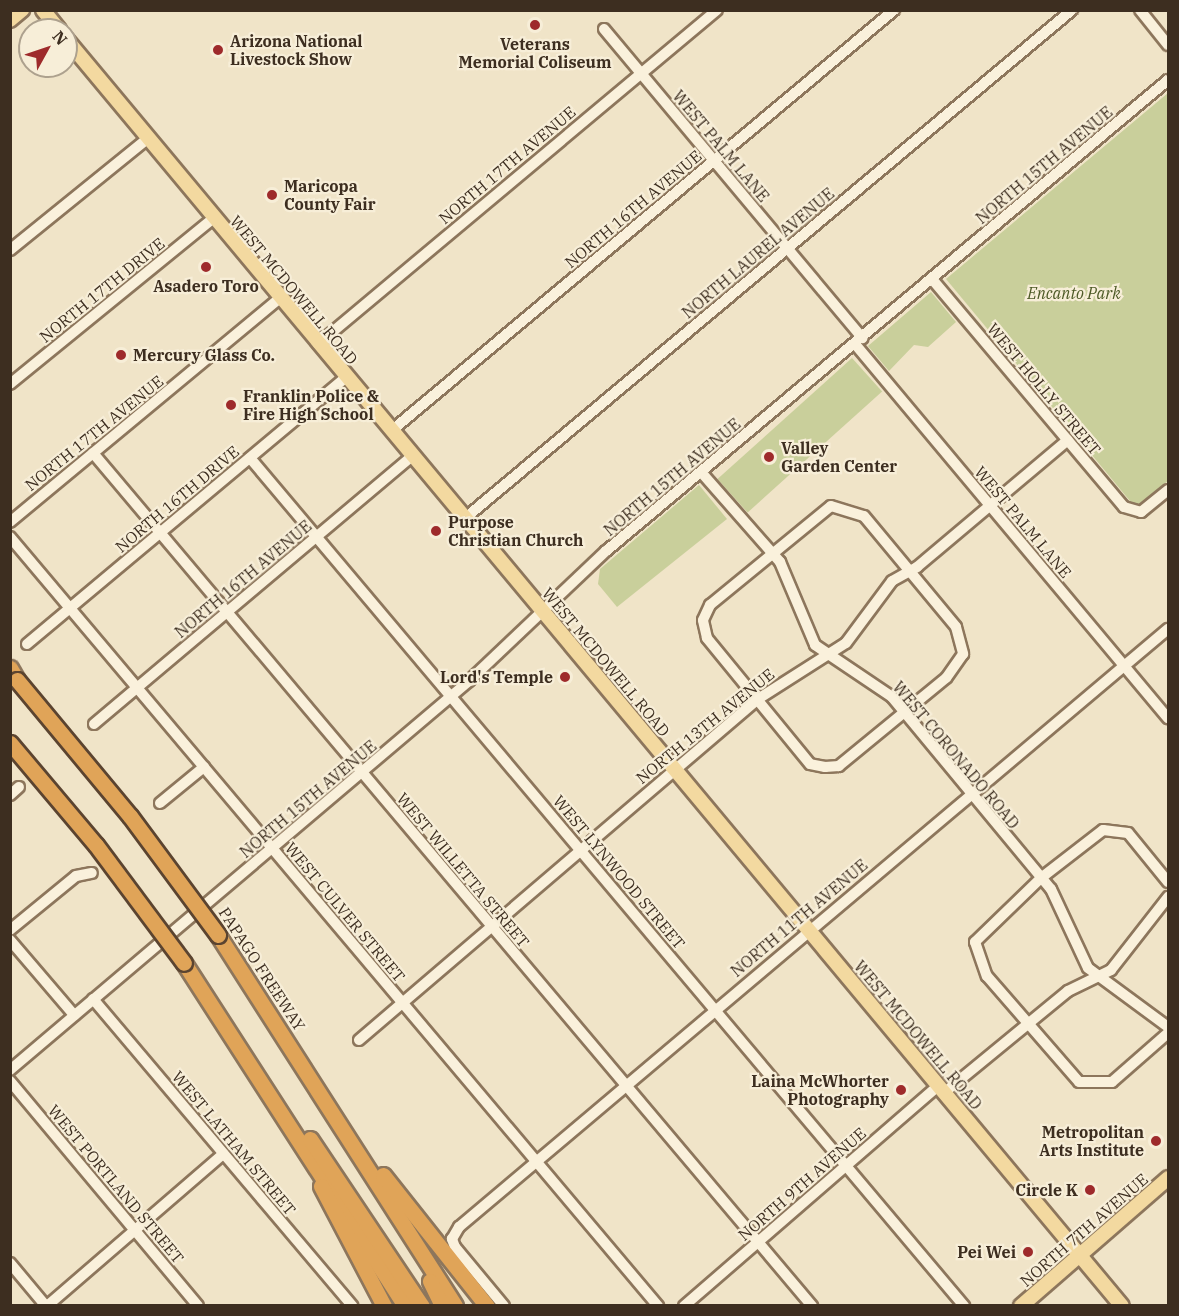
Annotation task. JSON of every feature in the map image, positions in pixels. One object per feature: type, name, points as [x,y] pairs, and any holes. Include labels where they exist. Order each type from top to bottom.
[{"type":"highway","name":"PAPAGO FREEWAY","points":[[13,673],[130,816],[218,935],[455,1305]]},
{"type":"highway","points":[[10,743],[96,845],[184,963],[405,1305]]},
{"type":"highway","points":[[223,1021],[290,1110],[422,1305]]},
{"type":"highway","points":[[332,1111],[487,1305]]},
{"type":"highway","points":[[312,1162],[327,1203],[384,1305]]},
{"type":"highway","points":[[395,1212],[442,1305]]},
{"type":"main road","points":[[10,20],[22,10]]},
{"type":"main road","name":"WEST MCDOWELL ROAD","points":[[78,54],[543,615],[675,769],[1122,1305]]},
{"type":"main road","name":"NORTH 7TH AVENUE","points":[[1021,1305],[1167,1182]]},
{"type":"street","name":"NORTH 17TH AVENUE","points":[[318,344],[717,10]]},
{"type":"street","name":"NORTH 16TH AVENUE","points":[[391,431],[894,10]]},
{"type":"street","name":"NORTH LAUREL AVENUE","points":[[464,519],[1072,10]]},
{"type":"street","points":[[1140,10],[1168,45]]},
{"type":"street","name":"WEST PALM LANE","points":[[604,29],[788,249],[858,341],[990,505],[1168,719]]},
{"type":"street","name":"NORTH 15TH AVENUE","points":[[10,1070],[452,696],[543,615],[606,551],[1168,80]]},
{"type":"street","points":[[10,250],[147,139]]},
{"type":"street","name":"NORTH 17TH DRIVE","points":[[10,384],[213,219]]},
{"type":"street","name":"WEST HOLLY STREET","points":[[932,279],[1124,507],[1135,513],[1168,490]]},
{"type":"street","name":"NORTH 17TH AVENUE","points":[[10,522],[280,298]]},
{"type":"street","name":"NORTH 16TH DRIVE","points":[[27,644],[346,377]]},
{"type":"street","name":"NORTH 13TH AVENUE","points":[[359,1040],[758,699],[846,643],[876,599],[908,570],[1068,440]]},
{"type":"street","name":"WEST WILLETTA STREET","points":[[93,453],[812,1305]]},
{"type":"street","name":"NORTH 16TH AVENUE","points":[[94,724],[412,456]]},
{"type":"street","name":"WEST LYNWOOD STREET","points":[[250,458],[964,1305]]},
{"type":"street","points":[[701,472],[787,574],[824,655]]},
{"type":"street","points":[[845,506],[864,516],[908,570],[956,627],[963,654],[946,678],[839,766],[825,767],[810,764],[707,638],[703,620],[710,604],[819,512],[845,506]]},
{"type":"street","name":"WEST CULVER STREET","points":[[10,537],[658,1305]]},
{"type":"street","name":"NORTH 11TH AVENUE","points":[[504,1305],[455,1247],[453,1235],[535,1162],[1168,628]]},
{"type":"street","name":"WEST CORONADO ROAD","points":[[824,655],[874,682],[904,712],[970,796],[1063,906],[1098,978],[1168,1027]]},
{"type":"street","points":[[160,803],[204,767]]},
{"type":"street","points":[[1168,882],[1128,833],[1117,829],[1089,838],[1041,878],[975,942],[987,976],[1029,1022],[1072,1075],[1087,1085],[1112,1082],[1168,1033]]},
{"type":"street","points":[[10,930],[76,876],[92,873]]},
{"type":"street","name":"NORTH 9TH AVENUE","points":[[684,1305],[847,1165],[942,1089],[1068,991],[1098,978],[1122,959],[1168,897]]},
{"type":"street","points":[[10,940],[74,1015]]},
{"type":"street","name":"WEST LATHAM STREET","points":[[93,999],[352,1305]]},
{"type":"street","name":"WEST PORTLAND STREET","points":[[10,1081],[198,1305]]},
{"type":"street","points":[[10,1263],[46,1305],[223,1154]]},
{"type":"green space","name":"Encanto Park","points":[[1168,93],[1168,481],[1135,507],[946,279]]},
{"type":"green space","points":[[931,292],[956,322],[928,347],[914,345],[889,371],[868,346]]},
{"type":"green space","points":[[852,358],[882,391],[748,513],[717,479]]},
{"type":"green space","points":[[699,485],[727,519],[617,607],[598,584],[600,569]]},
{"type":"place","name":"Veterans Memorial Coliseum","points":[[535,25]]},
{"type":"place","name":"Arizona National Livestock Show","points":[[218,50]]},
{"type":"place","name":"Maricopa County Fair","points":[[272,195]]},
{"type":"place","name":"Asadero Toro","points":[[206,267]]},
{"type":"place","name":"Mercury Glass Co.","points":[[121,355]]},
{"type":"place","name":"Franklin Police & Fire High School","points":[[231,405]]},
{"type":"place","name":"Valley Garden Center","points":[[769,457]]},
{"type":"place","name":"Purpose Christian Church","points":[[436,531]]},
{"type":"place","name":"Lord's Temple","points":[[565,677]]},
{"type":"place","name":"Laina McWhorter Photography","points":[[901,1090]]},
{"type":"place","name":"Metropolitan Arts Institute","points":[[1156,1141]]},
{"type":"place","name":"Circle K","points":[[1090,1190]]},
{"type":"place","name":"Pei Wei","points":[[1028,1252]]}]
